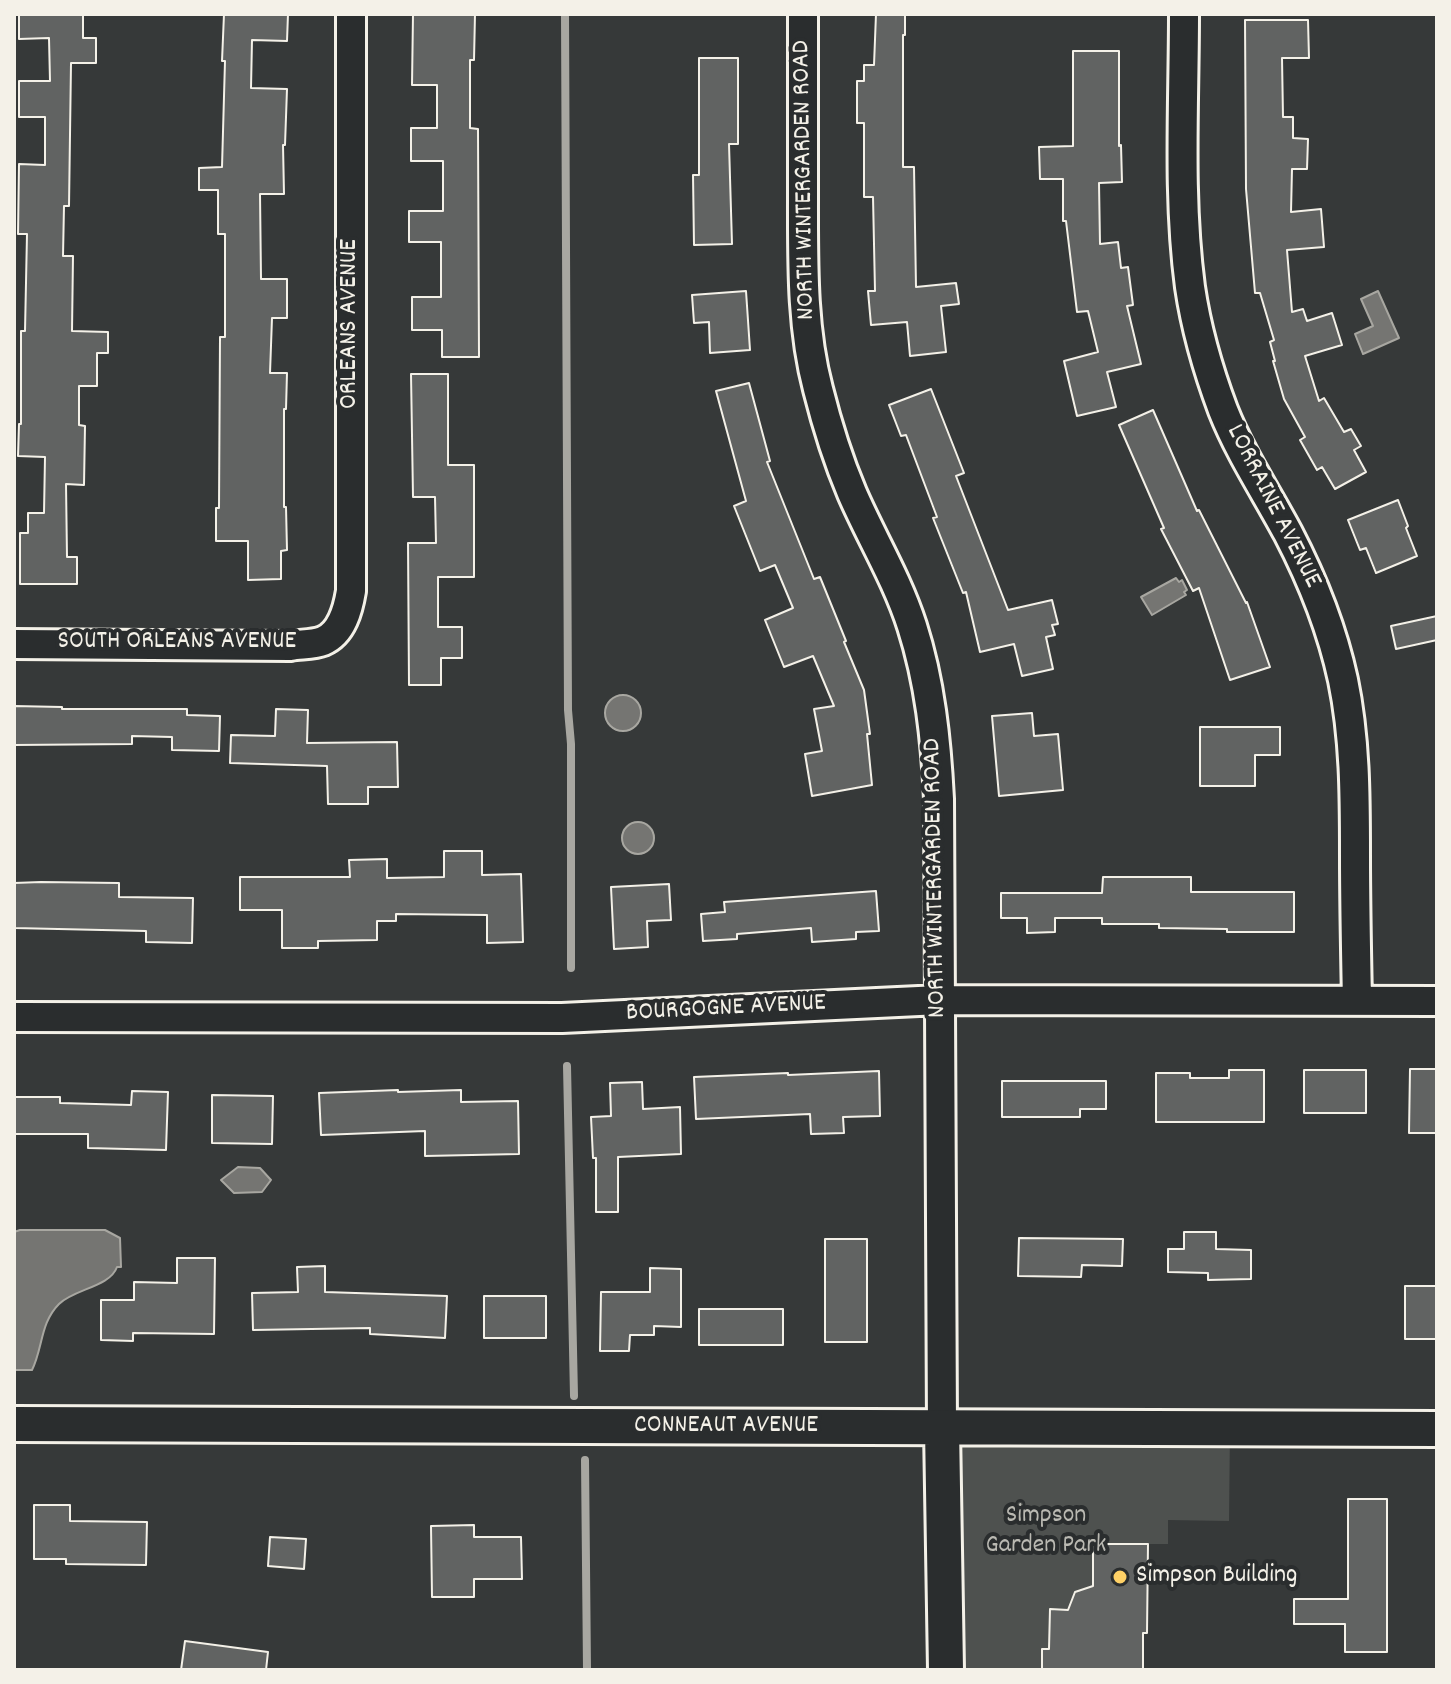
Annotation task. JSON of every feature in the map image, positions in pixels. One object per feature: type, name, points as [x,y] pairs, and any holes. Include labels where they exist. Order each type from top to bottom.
[{"type":"street","name":"ORLEANS AVENUE","points":[[337,630],[348,612],[351,591],[351,14]]},
{"type":"street","name":"NORTH WINTERGARDEN ROAD","points":[[803,14],[803,251],[807,328],[817,385],[831,437],[852,493],[912,625],[927,682],[935,740],[939,799],[942,1428]]},
{"type":"street","name":"LORRAINE AVENUE","points":[[1184,14],[1186,249],[1203,352],[1223,411],[1252,472],[1305,567],[1327,622],[1343,679],[1352,737],[1356,809],[1357,1001]]},
{"type":"street","name":"SOUTH ORLEANS AVENUE","points":[[14,644],[290,646],[323,641],[337,630]]},
{"type":"street","name":"BOURGOGNE AVENUE","points":[[14,1017],[562,1018],[940,1000],[1437,1001]]},
{"type":"street","name":"CONNEAUT AVENUE","points":[[14,1424],[1437,1429]]},
{"type":"street","points":[[942,1428],[946,1670]]},
{"type":"green space","name":"Simpson Garden Park","points":[[942,1428],[1230,1428],[1229,1521],[1168,1520],[1168,1544],[1148,1544],[1147,1633],[1143,1634],[1143,1670],[946,1670]]},
{"type":"shaded area","points":[[1378,291],[1399,338],[1363,354],[1355,334],[1373,326],[1361,299]]},
{"type":"shaded area","points":[[1176,578],[1179,582],[1182,580],[1186,595],[1152,615],[1141,597]]},
{"type":"shaded area","points":[[623,695],[635,701],[641,713],[635,725],[623,731],[611,725],[605,713],[611,701]]},
{"type":"shaded area","points":[[638,822],[649,827],[654,838],[649,849],[638,854],[627,849],[622,838],[627,827]]},
{"type":"shaded area","points":[[238,1167],[260,1168],[271,1180],[262,1192],[234,1193],[221,1180]]},
{"type":"shaded area","points":[[105,1230],[120,1238],[121,1267],[117,1267],[100,1284],[59,1304],[48,1319],[32,1370],[14,1370],[14,1232]]},
{"type":"building","points":[[19,14],[83,14],[83,38],[96,38],[96,63],[71,63],[69,206],[64,206],[63,256],[73,256],[72,331],[108,332],[108,353],[97,353],[97,386],[79,386],[79,425],[85,426],[84,485],[66,484],[67,557],[77,557],[77,584],[20,584],[20,533],[28,533],[28,513],[44,513],[45,457],[18,456],[27,234],[18,234],[19,164],[45,165],[45,117],[19,117],[19,81],[50,81],[49,38],[19,39]]},
{"type":"building","points":[[224,14],[288,14],[287,41],[252,40],[251,88],[287,89],[284,194],[260,194],[261,279],[287,279],[287,318],[272,318],[270,373],[287,373],[284,507],[287,550],[281,551],[281,579],[248,580],[248,541],[216,541],[220,337],[225,337],[225,234],[218,234],[218,190],[199,190],[199,168],[222,167]]},
{"type":"building","points":[[413,14],[475,14],[474,60],[470,60],[470,128],[478,129],[479,357],[442,357],[442,330],[412,330],[412,297],[441,297],[441,242],[409,242],[409,211],[443,211],[443,161],[411,161],[411,128],[437,128],[437,85],[412,85]]},
{"type":"building","points":[[876,14],[905,14],[903,167],[914,167],[916,287],[956,283],[959,304],[941,306],[946,352],[910,356],[907,322],[871,325],[868,291],[875,291],[873,197],[864,197],[864,123],[857,123],[857,81],[864,81],[864,65],[874,65]]},
{"type":"building","points":[[1245,20],[1308,20],[1309,58],[1282,58],[1283,117],[1293,117],[1293,138],[1308,139],[1307,169],[1292,169],[1291,212],[1321,209],[1324,247],[1287,250],[1292,312],[1303,309],[1307,321],[1332,313],[1342,345],[1305,356],[1319,401],[1324,398],[1344,432],[1351,429],[1361,446],[1354,450],[1366,472],[1335,489],[1322,467],[1317,470],[1300,440],[1305,437],[1284,399],[1273,361],[1270,342],[1274,340],[1260,293],[1255,293],[1246,189]]},
{"type":"building","points":[[1073,51],[1119,51],[1122,182],[1099,183],[1100,244],[1118,242],[1121,268],[1128,267],[1133,305],[1127,306],[1141,364],[1107,372],[1116,407],[1077,416],[1064,361],[1098,352],[1088,311],[1077,312],[1066,221],[1063,221],[1063,179],[1040,179],[1039,147],[1073,146]]},
{"type":"building","points":[[699,58],[738,58],[738,144],[729,144],[732,244],[694,245],[693,175],[699,175]]},
{"type":"building","points":[[746,291],[750,350],[710,353],[709,322],[694,323],[692,295]]},
{"type":"building","points":[[411,374],[448,374],[448,465],[474,465],[474,577],[438,577],[438,627],[462,627],[462,658],[441,658],[441,685],[409,685],[408,543],[436,543],[435,497],[413,497]]},
{"type":"building","points":[[749,383],[770,461],[767,462],[814,579],[820,577],[864,690],[872,785],[812,796],[805,754],[822,751],[814,709],[834,706],[813,656],[784,667],[765,620],[793,608],[775,565],[760,571],[734,506],[746,501],[716,391]]},
{"type":"building","points":[[931,389],[964,473],[956,476],[1008,610],[1052,600],[1058,624],[1052,625],[1055,635],[1046,637],[1053,669],[1022,676],[1014,644],[980,652],[966,592],[963,593],[933,518],[937,517],[906,435],[901,436],[889,405]]},
{"type":"building","points":[[1153,410],[1197,511],[1247,602],[1270,667],[1230,680],[1199,588],[1193,591],[1161,529],[1164,528],[1119,425]]},
{"type":"building","points":[[1398,500],[1417,556],[1376,573],[1366,548],[1360,550],[1348,520]]},
{"type":"building","points":[[1437,616],[1437,640],[1396,649],[1391,626]]},
{"type":"building","points":[[14,706],[187,709],[187,715],[220,716],[219,751],[172,750],[172,737],[132,736],[132,744],[14,745]]},
{"type":"building","points":[[276,709],[308,710],[307,743],[397,742],[398,787],[368,787],[368,804],[328,804],[327,766],[230,763],[231,735],[275,736]]},
{"type":"building","points":[[1032,713],[1034,736],[1058,734],[1063,790],[999,796],[992,716]]},
{"type":"building","points":[[1200,727],[1280,727],[1280,755],[1255,755],[1255,786],[1200,786]]},
{"type":"building","points":[[444,851],[482,851],[482,875],[521,874],[523,942],[487,943],[487,915],[396,914],[396,921],[377,921],[377,940],[318,941],[318,948],[282,948],[282,910],[240,910],[240,877],[350,877],[349,860],[387,859],[387,878],[444,877]]},
{"type":"building","points":[[1103,877],[1191,877],[1191,892],[1294,892],[1294,932],[1227,932],[1227,929],[1159,928],[1159,924],[1102,924],[1102,918],[1055,918],[1055,932],[1027,933],[1027,918],[1001,918],[1001,893],[1102,893]]},
{"type":"building","points":[[14,883],[119,883],[119,897],[193,898],[192,943],[146,942],[146,931],[14,928]]},
{"type":"building","points":[[669,884],[671,920],[647,921],[648,947],[614,949],[611,887]]},
{"type":"building","points":[[876,891],[879,931],[856,932],[856,939],[812,942],[811,928],[737,934],[737,939],[703,941],[701,914],[725,912],[724,902]]},
{"type":"building","points":[[1410,1069],[1437,1069],[1437,1133],[1409,1133]]},
{"type":"building","points":[[1229,1070],[1264,1070],[1264,1122],[1156,1122],[1156,1073],[1190,1073],[1190,1078],[1229,1078]]},
{"type":"building","points":[[1304,1070],[1366,1070],[1366,1113],[1304,1113]]},
{"type":"building","points":[[879,1071],[880,1116],[843,1117],[844,1133],[811,1134],[810,1114],[696,1119],[694,1077]]},
{"type":"building","points":[[1002,1081],[1106,1081],[1106,1109],[1080,1109],[1080,1117],[1002,1117]]},
{"type":"building","points":[[642,1082],[643,1109],[680,1107],[681,1154],[618,1157],[618,1212],[596,1212],[596,1158],[593,1158],[591,1117],[611,1116],[610,1083]]},
{"type":"building","points":[[461,1090],[461,1102],[518,1101],[519,1154],[425,1156],[425,1131],[321,1135],[319,1093]]},
{"type":"building","points":[[132,1091],[168,1092],[166,1150],[88,1148],[88,1134],[14,1134],[14,1097],[60,1097],[60,1103],[131,1105]]},
{"type":"building","points":[[212,1095],[273,1096],[272,1144],[212,1143]]},
{"type":"building","points":[[1184,1232],[1216,1232],[1216,1249],[1251,1250],[1251,1279],[1208,1280],[1208,1273],[1168,1272],[1168,1249],[1184,1249]]},
{"type":"building","points":[[1019,1238],[1123,1239],[1122,1266],[1082,1265],[1081,1277],[1018,1276]]},
{"type":"building","points":[[825,1239],[867,1239],[867,1342],[825,1342]]},
{"type":"building","points":[[177,1258],[215,1258],[214,1334],[133,1333],[133,1341],[101,1340],[101,1300],[134,1300],[134,1282],[177,1283]]},
{"type":"building","points":[[325,1266],[325,1292],[447,1296],[445,1338],[370,1334],[370,1328],[253,1330],[252,1293],[298,1292],[297,1267]]},
{"type":"building","points":[[650,1268],[681,1269],[681,1327],[654,1326],[654,1335],[630,1335],[629,1351],[600,1351],[601,1292],[650,1292]]},
{"type":"building","points":[[1405,1286],[1437,1286],[1437,1339],[1405,1339]]},
{"type":"building","points":[[484,1296],[546,1296],[546,1338],[484,1338]]},
{"type":"building","points":[[699,1309],[783,1309],[783,1345],[699,1345]]},
{"type":"building","points":[[1348,1499],[1387,1499],[1387,1652],[1345,1652],[1345,1624],[1294,1624],[1294,1599],[1348,1599]]},
{"type":"building","points":[[34,1505],[70,1505],[70,1521],[147,1522],[146,1565],[66,1564],[66,1559],[34,1559]]},
{"type":"building","points":[[474,1525],[474,1537],[521,1537],[522,1579],[474,1579],[474,1597],[432,1597],[431,1526]]},
{"type":"building","points":[[270,1537],[306,1539],[304,1569],[268,1566]]},
{"type":"building","name":"Simpson Building","points":[[1093,1544],[1148,1544],[1147,1633],[1143,1633],[1143,1670],[1042,1670],[1042,1649],[1049,1649],[1050,1609],[1068,1610],[1075,1592],[1093,1586]]},
{"type":"building","points":[[185,1641],[268,1652],[266,1670],[181,1670]]},
{"type":"waterway","points":[[565,14],[571,968]]},
{"type":"waterway","points":[[567,1066],[574,1396]]},
{"type":"waterway","points":[[585,1460],[587,1670]]},
{"type":"place","name":"Simpson Building","points":[[1120,1577]]}]
